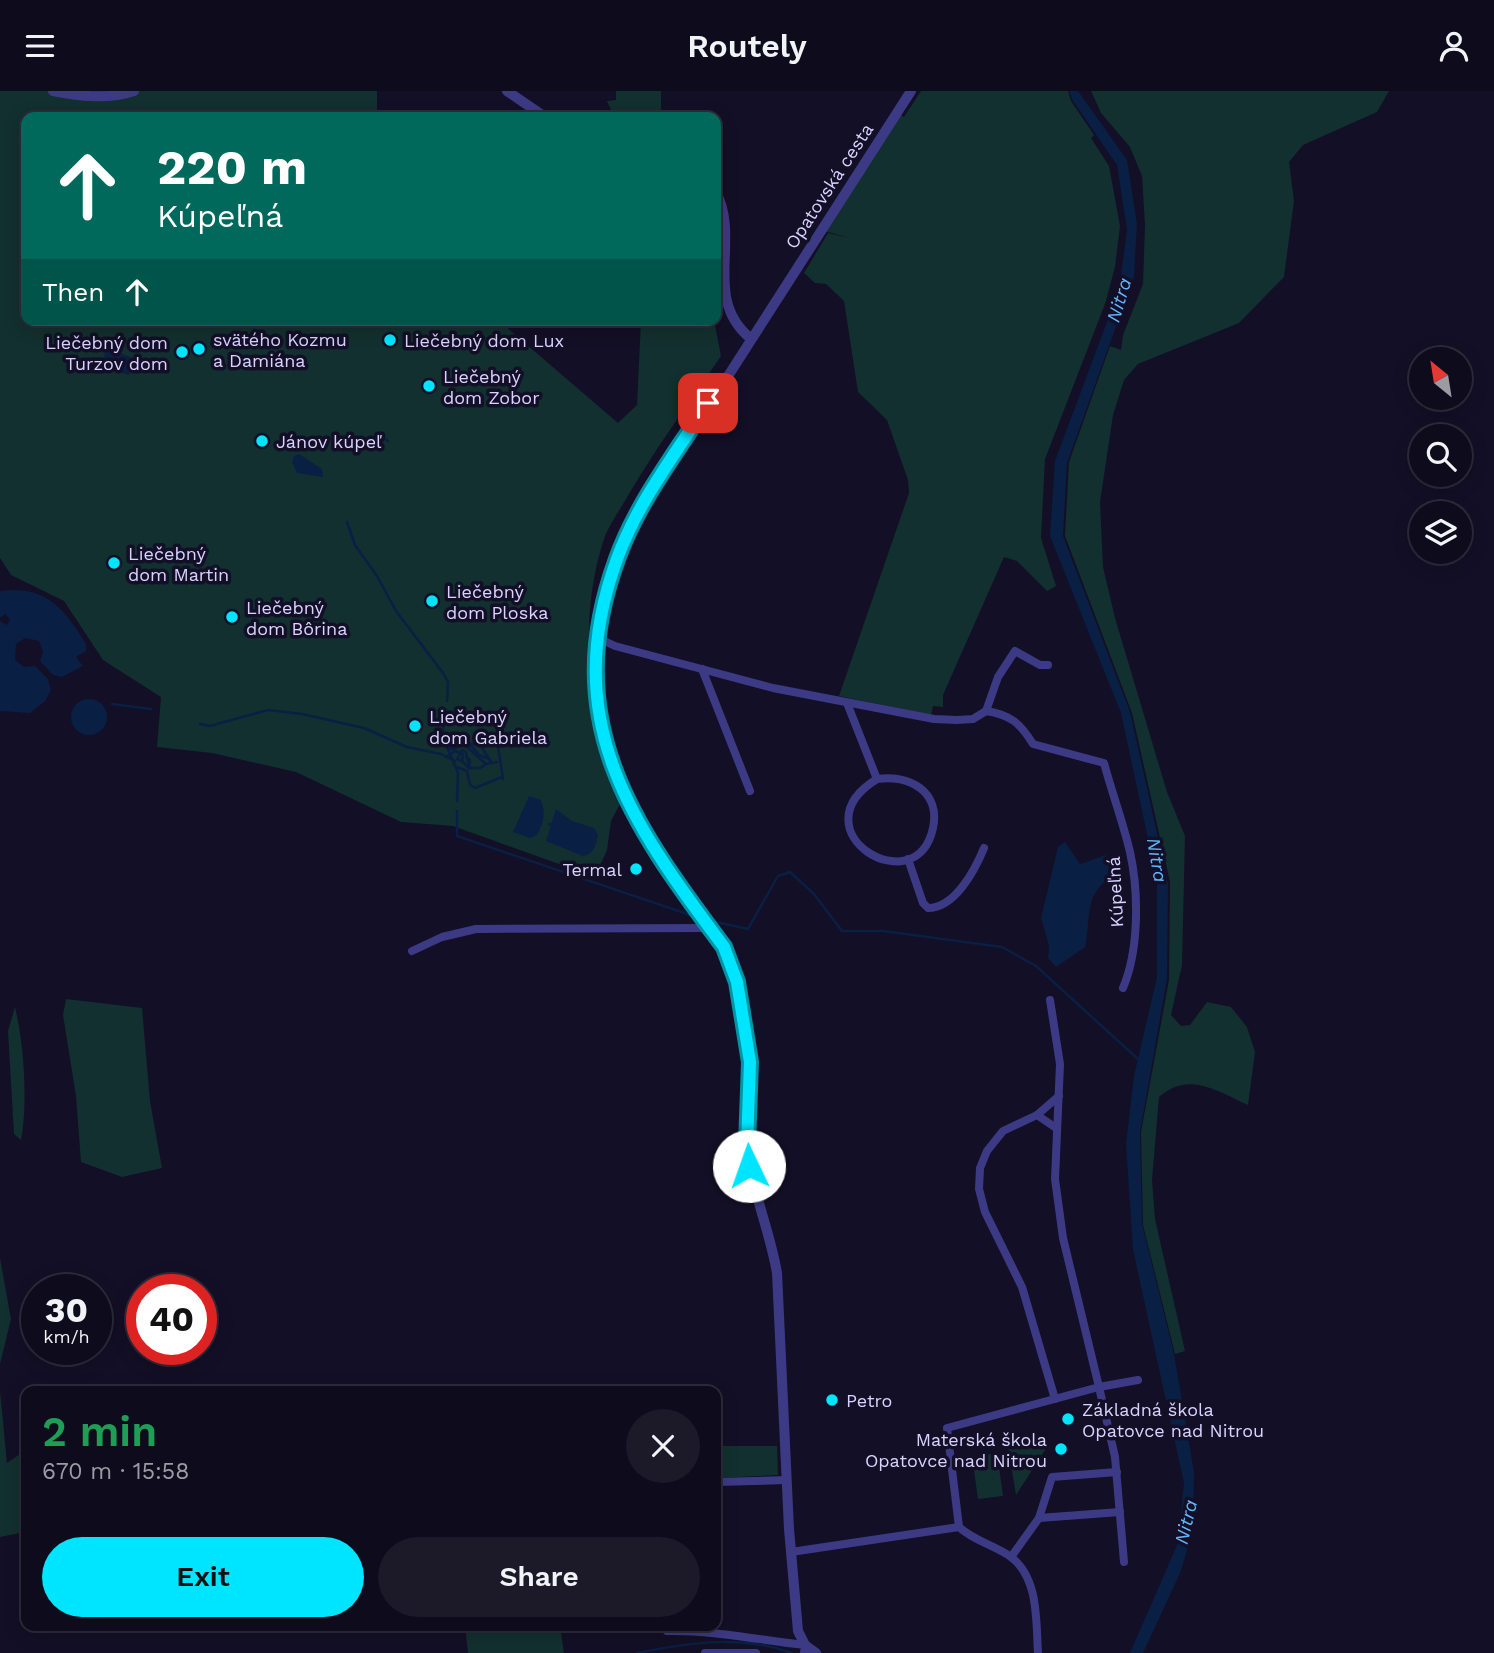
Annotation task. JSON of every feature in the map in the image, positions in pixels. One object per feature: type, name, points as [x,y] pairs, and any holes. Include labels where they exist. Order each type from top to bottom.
[{"type":"street","points":[[53,91],[78,96],[107,96],[134,91]]},
{"type":"street","points":[[507,91],[538,112]]},
{"type":"street","name":"Opatovská cesta","points":[[710,929],[654,851],[629,808],[616,775],[600,720],[596,651],[598,638],[617,559],[633,524],[797,264],[911,91]]},
{"type":"street","points":[[721,208],[726,224],[722,280],[726,305],[737,326],[750,338]]},
{"type":"street","points":[[598,638],[615,646],[702,669],[847,703],[934,719],[972,719],[986,711],[998,677],[1015,651],[1040,665],[1048,665]]},
{"type":"street","points":[[702,669],[750,791]]},
{"type":"street","points":[[847,703],[877,779]]},
{"type":"street","name":"Kúpeľná","points":[[986,711],[1008,714],[1021,726],[1033,744],[1104,763],[1130,853],[1136,915],[1128,976],[1123,988]]},
{"type":"street","points":[[893,776],[909,780],[923,790],[932,804],[935,820],[932,836],[922,850],[908,859],[891,862],[874,859],[861,849],[852,835],[849,818],[852,802],[862,788],[877,779],[893,776]]},
{"type":"street","points":[[908,859],[923,903],[928,908],[935,908],[967,881],[984,848]]},
{"type":"street","points":[[412,951],[442,937],[477,929],[710,929],[732,963],[750,1062],[747,1145],[777,1273],[791,1552],[799,1631],[804,1649]]},
{"type":"street","points":[[1049,1000],[1060,1064],[1055,1179],[1063,1238],[1099,1387],[1116,1472],[1124,1562]]},
{"type":"street","points":[[1055,1399],[1022,1287],[985,1212],[979,1189],[980,1168],[987,1151],[1003,1132],[1037,1115],[1059,1096]]},
{"type":"street","points":[[1037,1115],[1056,1128]]},
{"type":"street","points":[[959,1527],[947,1428],[1099,1387],[1138,1380]]},
{"type":"street","points":[[1011,1557],[1039,1518],[1052,1477],[1116,1472]]},
{"type":"street","points":[[721,1482],[787,1480]]},
{"type":"street","points":[[1039,1518],[1120,1512]]},
{"type":"street","points":[[791,1552],[959,1527],[1011,1557],[1022,1568],[1035,1606],[1038,1653]]},
{"type":"street","points":[[667,1632],[686,1631]]},
{"type":"street","points":[[711,1631],[816,1653]]},
{"type":"street","points":[[705,1653],[756,1653]]},
{"type":"green space","points":[[0,91],[377,91],[377,112],[21,112],[21,326],[505,326],[618,423],[637,405],[641,326],[715,326],[721,356],[613,520],[605,536],[596,569],[589,637],[590,671],[601,739],[620,804],[611,821],[607,850],[595,877],[453,826],[401,822],[296,772],[212,753],[157,747],[161,697],[103,660],[64,601],[11,575],[0,558]]},
{"type":"green space","points":[[616,91],[661,91],[661,112],[612,112],[607,101],[616,100]]},
{"type":"green space","points":[[921,91],[1068,91],[1071,101],[1094,135],[1091,138],[1109,166],[1120,226],[1115,267],[1105,304],[1045,459],[1041,538],[1056,586],[1047,591],[1017,561],[1004,557],[943,695],[943,707],[933,706],[931,715],[839,696],[909,493],[908,480],[887,420],[858,392],[844,301],[826,284],[815,283],[804,273],[828,233],[849,238],[825,231],[901,115],[904,117]]},
{"type":"green space","points":[[1091,91],[1389,91],[1377,112],[1303,145],[1289,162],[1294,201],[1284,277],[1239,323],[1138,364],[1124,380],[1113,415],[1100,502],[1103,567],[1115,618],[1167,792],[1185,836],[1182,965],[1171,1015],[1181,1026],[1190,1025],[1207,1002],[1231,1007],[1247,1027],[1255,1052],[1248,1105],[1214,1089],[1192,1084],[1170,1089],[1159,1097],[1152,1180],[1155,1219],[1185,1351],[1175,1354],[1143,1225],[1141,1132],[1169,980],[1170,882],[1132,713],[1065,536],[1069,462],[1110,346],[1121,350],[1123,335],[1143,284],[1145,225],[1142,176],[1130,147],[1101,113]]},
{"type":"green space","points":[[66,999],[142,1008],[150,1101],[162,1168],[122,1177],[81,1162],[76,1096],[63,1015]]},
{"type":"green space","points":[[15,1007],[24,1073],[21,1140],[14,1134],[8,1031]]},
{"type":"green space","points":[[0,1258],[11,1319],[0,1364]]},
{"type":"green space","points":[[0,1391],[7,1463],[21,1453],[21,1533],[0,1537]]},
{"type":"green space","points":[[1020,1438],[1048,1441],[1016,1495],[1008,1447]]},
{"type":"green space","points":[[721,1446],[777,1446],[778,1475],[721,1478]]},
{"type":"green space","points":[[997,1453],[1003,1496],[978,1499],[972,1457]]},
{"type":"green space","points":[[466,1631],[561,1631],[564,1653],[468,1653]]},
{"type":"water","name":"Nitra","points":[[1069,91],[1078,91],[1127,160],[1137,224],[1134,276],[1067,463],[1063,536],[1130,712],[1168,882],[1167,979],[1140,1132],[1142,1224],[1174,1354],[1194,1472],[1193,1528],[1181,1571],[1143,1653],[1130,1653],[1178,1543],[1184,1483],[1133,1250],[1126,1144],[1134,1076],[1157,977],[1157,881],[1121,713],[1050,536],[1055,461],[1119,290],[1127,230],[1117,165]]},
{"type":"water","points":[[107,349],[133,358],[129,375],[100,366]]},
{"type":"water","points":[[299,454],[322,469],[323,477],[297,473],[292,462],[294,456]]},
{"type":"water","points":[[0,591],[30,592],[52,602],[62,610],[86,644],[86,651],[76,657],[83,666],[62,677],[53,675],[40,661],[43,651],[39,641],[25,638],[16,644],[15,660],[24,667],[35,666],[48,679],[51,690],[45,701],[30,713],[0,711],[0,621],[7,625],[10,619],[5,614],[0,618]]},
{"type":"water","points":[[89,699],[102,704],[107,717],[102,730],[89,735],[76,730],[71,717],[76,704]]},
{"type":"water","points":[[529,796],[541,800],[544,814],[537,835],[530,838],[513,832]]},
{"type":"water","points":[[556,809],[572,821],[594,828],[598,835],[590,853],[583,856],[546,841]]},
{"type":"water","points":[[1065,842],[1080,864],[1106,855],[1116,865],[1093,897],[1085,947],[1056,967],[1048,958],[1049,946],[1041,918],[1058,847]]},
{"type":"waterway","points":[[384,438],[388,441]]},
{"type":"waterway","points":[[347,522],[355,545],[377,576],[396,611],[443,673],[448,682],[447,701]]},
{"type":"waterway","points":[[112,704],[151,709]]},
{"type":"waterway","points":[[200,724],[210,726],[268,710],[302,714],[364,728],[407,747],[441,754],[455,761]]},
{"type":"waterway","points":[[446,710],[442,735],[458,773],[457,801]]},
{"type":"waterway","points":[[484,738],[489,736],[493,745]]},
{"type":"waterway","points":[[449,748],[454,749],[462,744],[467,747],[484,738],[498,746],[503,779]]},
{"type":"waterway","points":[[491,739],[496,742]]},
{"type":"waterway","points":[[470,744],[479,755],[487,758]]},
{"type":"waterway","points":[[474,744],[481,746],[491,762]]},
{"type":"waterway","points":[[467,747],[486,764],[497,762]]},
{"type":"waterway","points":[[462,761],[457,759],[462,750],[466,752],[469,765]]},
{"type":"waterway","points":[[446,757],[455,751],[463,754],[462,761],[469,768]]},
{"type":"waterway","points":[[466,757],[470,760],[469,768],[480,768],[486,764]]},
{"type":"waterway","points":[[457,767],[467,771],[470,785],[475,788],[502,777]]},
{"type":"waterway","points":[[457,811],[457,836],[702,919]]},
{"type":"waterway","points":[[549,824],[553,825]]},
{"type":"waterway","points":[[712,921],[748,929],[778,876],[790,872],[814,894],[842,931],[883,931],[1002,947],[1036,966],[1139,1060]]},
{"type":"waterway","points":[[637,1653],[714,1642],[753,1644],[792,1653]]},
{"type":"place","name":"Liečebný dom Lux","points":[[390,340]]},
{"type":"place","name":"svätého Kozmu a Damiána","points":[[199,349]]},
{"type":"place","name":"Liečebný dom Turzov dom","points":[[182,352]]},
{"type":"place","name":"Liečebný dom Zobor","points":[[429,386]]},
{"type":"place","name":"Jánov kúpeľ","points":[[262,441]]},
{"type":"place","name":"Liečebný dom Martin","points":[[114,563]]},
{"type":"place","name":"Liečebný dom Ploska","points":[[432,601]]},
{"type":"place","name":"Liečebný dom Bôrina","points":[[232,617]]},
{"type":"place","name":"Liečebný dom Gabriela","points":[[415,726]]},
{"type":"place","name":"Termal","points":[[636,869]]},
{"type":"place","name":"Petro","points":[[832,1400]]},
{"type":"place","name":"Základná škola Opatovce nad Nitrou","points":[[1068,1419]]},
{"type":"place","name":"Materská škola Opatovce nad Nitrou","points":[[1061,1449]]},
{"type":"route","points":[[708,403],[652,490],[617,559],[598,638],[596,674],[600,720],[629,808],[654,851],[724,947],[732,963],[750,1062],[747,1145],[749,1166]]}]
